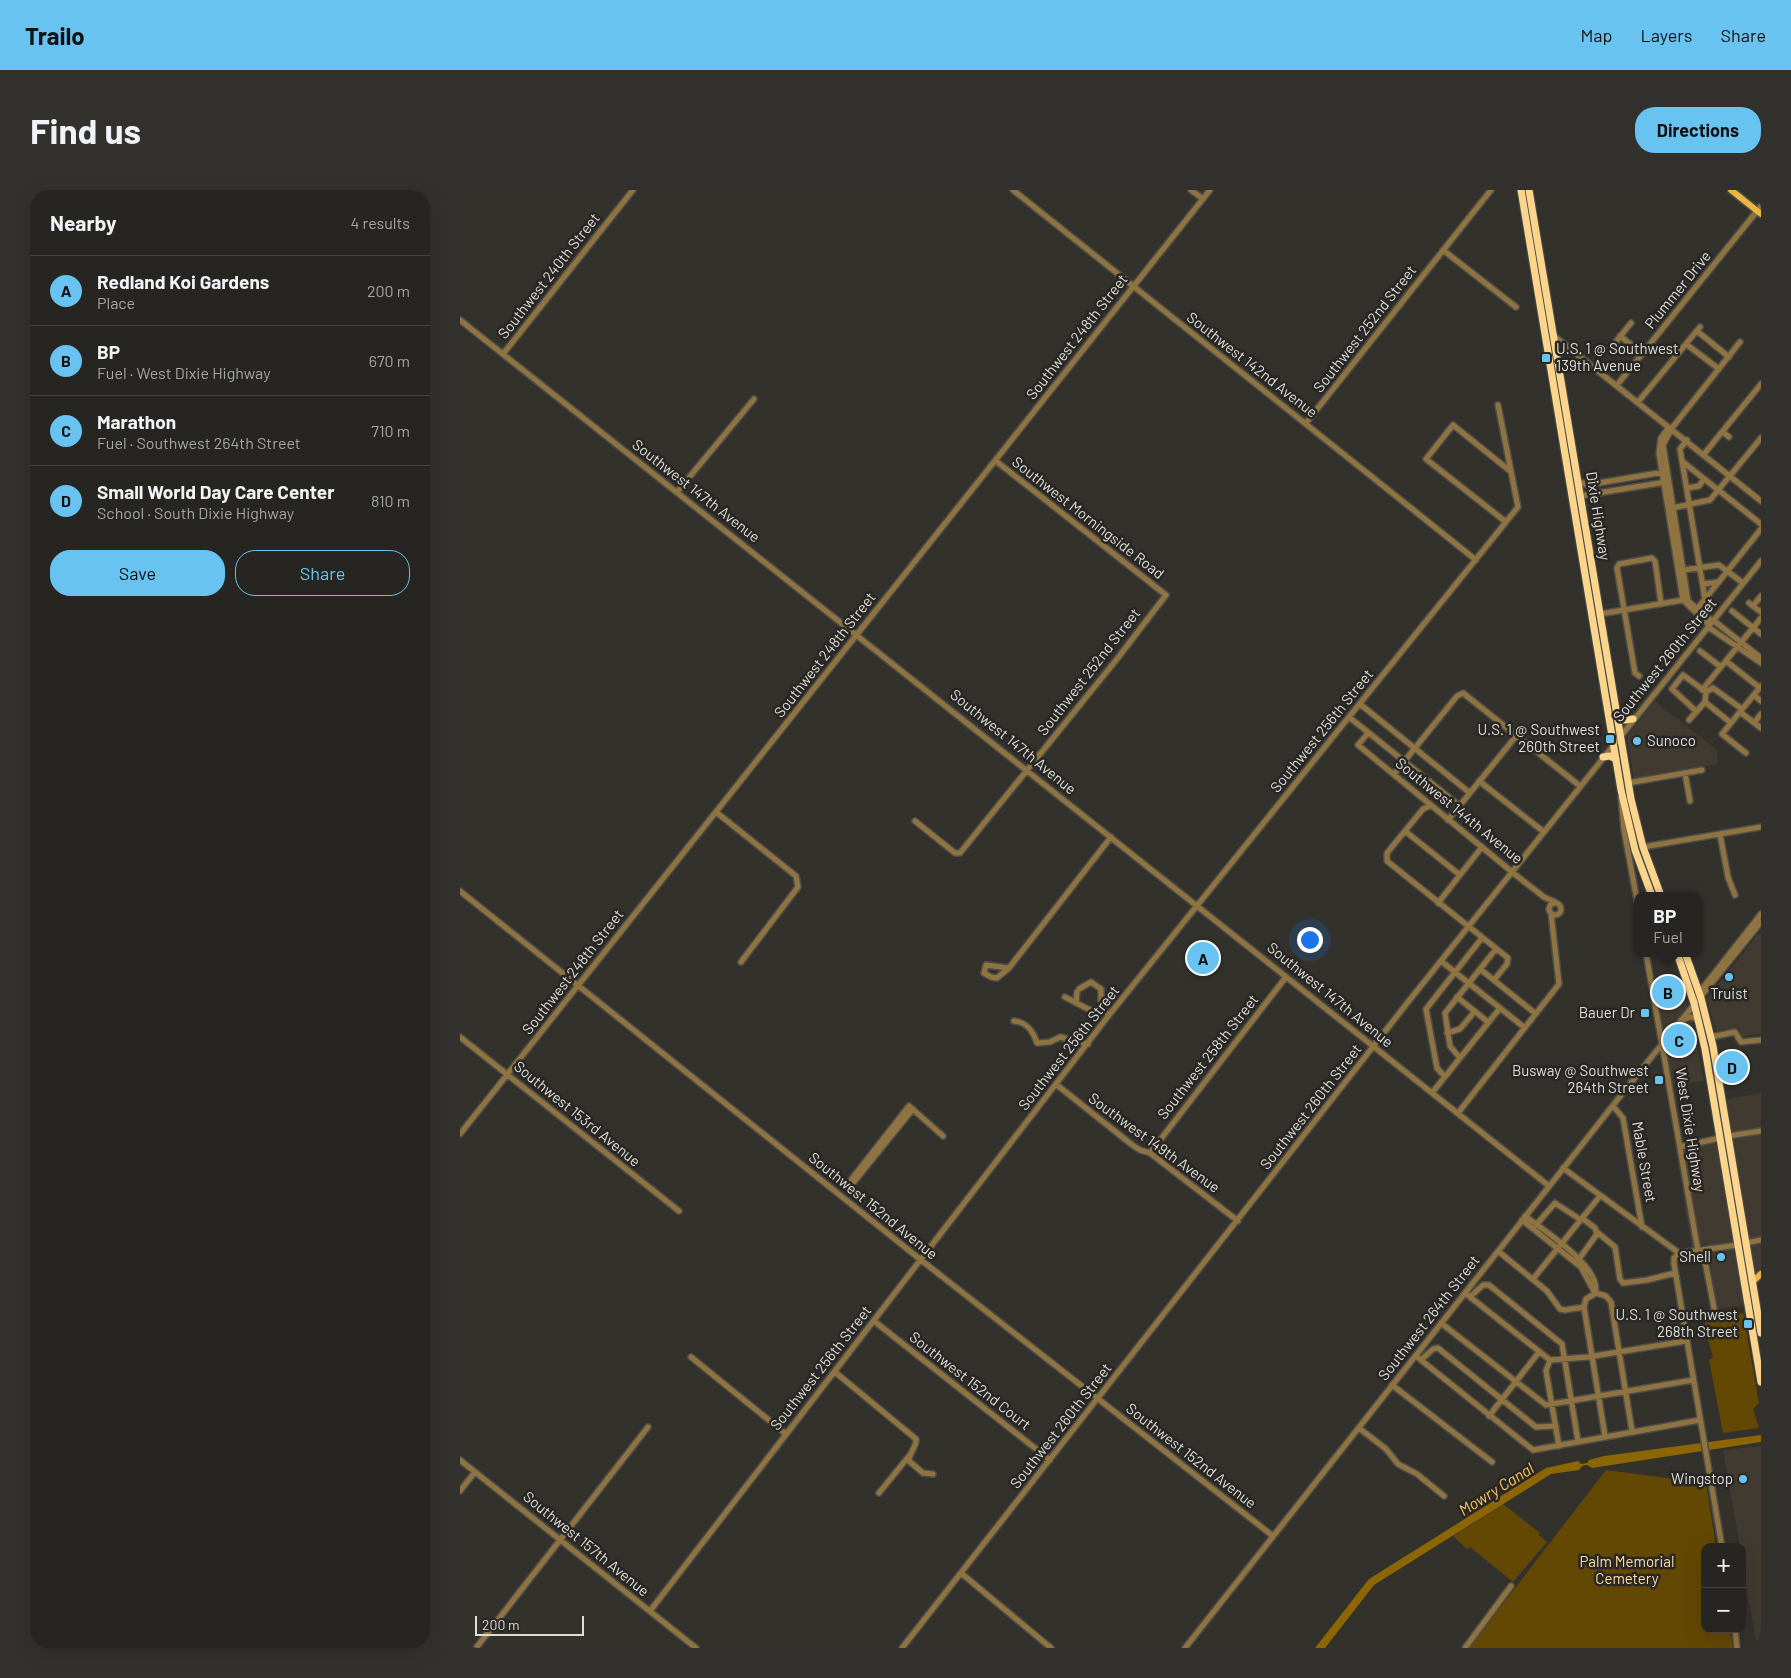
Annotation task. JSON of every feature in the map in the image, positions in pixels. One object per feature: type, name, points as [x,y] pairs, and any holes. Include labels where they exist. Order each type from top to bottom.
[{"type":"highway","name":"Dixie Highway","points":[[1522,190],[1578,480],[1628,783],[1643,847],[1660,892]]},
{"type":"highway","name":"Dixie Highway","points":[[1529,190],[1621,790],[1636,850],[1651,892]]},
{"type":"highway","points":[[1617,716],[1624,720],[1634,719]]},
{"type":"highway","points":[[1603,756],[1610,756],[1616,759]]},
{"type":"highway","points":[[1636,850],[1643,847]]},
{"type":"highway","points":[[1678,957],[1699,1020],[1761,1382]]},
{"type":"highway","points":[[1686,957],[1700,995],[1711,1037],[1761,1334]]},
{"type":"highway","points":[[1712,1090],[1718,1102],[1723,1128],[1728,1136]]},
{"type":"highway","points":[[1720,1138],[1726,1146],[1730,1169],[1735,1179]]},
{"type":"highway","points":[[1738,1245],[1742,1251],[1747,1276],[1752,1282]]},
{"type":"highway","points":[[1747,1297],[1752,1282]]},
{"type":"highway","points":[[1747,1297],[1752,1302],[1757,1330],[1761,1334]]},
{"type":"main road","points":[[1731,190],[1760,210]]},
{"type":"main road","points":[[1752,1282],[1761,1274]]},
{"type":"street","name":"Southwest 240th Street","points":[[503,354],[633,190]]},
{"type":"street","name":"Southwest 142nd Avenue","points":[[1013,190],[1476,560]]},
{"type":"street","points":[[1191,190],[1203,199]]},
{"type":"street","name":"Southwest 248th Street","points":[[460,1134],[1210,190]]},
{"type":"street","name":"Southwest 252nd Street","points":[[1306,423],[1491,190]]},
{"type":"street","name":"Plummer Drive","points":[[1617,385],[1760,210]]},
{"type":"street","points":[[1443,250],[1516,307]]},
{"type":"street","name":"Southwest 147th Avenue","points":[[460,320],[1549,1186]]},
{"type":"street","points":[[1611,348],[1631,323]]},
{"type":"street","points":[[1638,402],[1698,329],[1729,357]]},
{"type":"street","points":[[1550,336],[1617,385],[1761,501]]},
{"type":"street","points":[[1620,336],[1642,354]]},
{"type":"street","points":[[1739,644],[1711,624],[1688,600],[1666,482],[1663,445],[1670,428],[1740,342]]},
{"type":"street","points":[[1686,344],[1719,369]]},
{"type":"street","points":[[1704,454],[1761,384]]},
{"type":"street","points":[[677,492],[754,399]]},
{"type":"street","points":[[1498,405],[1510,472]]},
{"type":"street","points":[[1506,522],[1426,459],[1453,425],[1510,472]]},
{"type":"street","points":[[1723,432],[1730,437]]},
{"type":"street","points":[[1671,508],[1708,502],[1761,438]]},
{"type":"street","points":[[1687,440],[1680,449],[1706,599]]},
{"type":"street","name":"Southwest Morningside Road","points":[[996,461],[1166,595]]},
{"type":"street","points":[[1683,462],[1761,524]]},
{"type":"street","name":"Southwest 256th Street","points":[[650,1611],[1109,1016],[1518,507],[1510,472]]},
{"type":"street","points":[[1578,480],[1587,485],[1665,472]]},
{"type":"street","points":[[1687,488],[1699,486],[1704,479]]},
{"type":"street","points":[[1580,496],[1666,482]]},
{"type":"street","points":[[1671,508],[1683,600],[1711,624],[1761,658]]},
{"type":"street","points":[[1697,610],[1761,529]]},
{"type":"street","points":[[1639,676],[1635,673],[1617,568],[1619,564],[1652,558],[1656,561],[1661,603]]},
{"type":"street","name":"Southwest 260th Street","points":[[902,1648],[1613,743],[1744,583],[1759,569],[1761,561]]},
{"type":"street","points":[[1683,570],[1719,565],[1744,583]]},
{"type":"street","points":[[1703,584],[1719,582]]},
{"type":"street","name":"Southwest 252nd Street","points":[[915,821],[955,852],[960,853],[1026,769],[1117,659],[1166,595]]},
{"type":"street","points":[[1761,596],[1751,604],[1761,612]]},
{"type":"street","points":[[1600,614],[1683,600]]},
{"type":"street","points":[[1732,611],[1761,634]]},
{"type":"street","points":[[1731,723],[1705,702],[1704,691],[1761,618]]},
{"type":"street","points":[[1700,650],[1721,667]]},
{"type":"street","points":[[1753,654],[1761,663]]},
{"type":"street","points":[[1726,661],[1760,687],[1722,734],[1746,753]]},
{"type":"street","points":[[1696,710],[1672,690],[1683,675],[1704,691]]},
{"type":"street","points":[[1704,691],[1713,688],[1718,690],[1761,728]]},
{"type":"street","points":[[1394,774],[1461,693],[1466,694],[1580,786]]},
{"type":"street","points":[[1754,695],[1761,701]]},
{"type":"street","points":[[1689,720],[1705,702]]},
{"type":"street","points":[[1360,704],[1470,793]]},
{"type":"street","points":[[1754,722],[1761,714]]},
{"type":"street","points":[[1349,717],[1460,806]]},
{"type":"street","name":"Southwest 144th Avenue","points":[[1368,733],[1358,746],[1429,802],[1430,806],[1512,872],[1544,897],[1555,902]]},
{"type":"street","points":[[1448,820],[1516,735]]},
{"type":"street","points":[[1628,783],[1702,770]]},
{"type":"street","points":[[1685,773],[1690,801]]},
{"type":"street","points":[[1479,781],[1544,832]]},
{"type":"street","points":[[1621,790],[1621,808],[1636,892]]},
{"type":"street","points":[[1430,806],[1424,807],[1404,831],[1387,853],[1387,861],[1496,949],[1508,961],[1494,980]]},
{"type":"street","points":[[716,812],[796,876],[798,887],[741,962]]},
{"type":"street","points":[[1643,847],[1761,827]]},
{"type":"street","points":[[1404,831],[1460,876]]},
{"type":"street","points":[[1720,834],[1727,874],[1735,895]]},
{"type":"street","points":[[1009,968],[1111,836]]},
{"type":"street","points":[[1438,902],[1482,847]]},
{"type":"street","points":[[1630,859],[1636,850]]},
{"type":"street","name":"Southwest 152nd Avenue","points":[[460,891],[921,1260],[1273,1536]]},
{"type":"street","name":"Southwest 144th Avenue","points":[[1458,1113],[1560,982],[1553,925],[1544,897]]},
{"type":"street","points":[[1555,902],[1562,908],[1557,915],[1550,911],[1555,902]]},
{"type":"street","name":"Southwest 144th Avenue","points":[[1553,925],[1557,915]]},
{"type":"street","name":"Southwest 264th Street","points":[[1185,1648],[1759,922]]},
{"type":"street","points":[[1445,1077],[1437,1068],[1426,1011],[1482,938]]},
{"type":"street","points":[[1460,1058],[1451,1048],[1445,1013],[1496,949]]},
{"type":"street","name":"West Dixie Highway","points":[[1647,957],[1700,1251],[1715,1313]]},
{"type":"street","points":[[1441,961],[1525,1028]]},
{"type":"street","points":[[1480,969],[1536,1014]]},
{"type":"street","name":"Southwest 258th Street","points":[[1150,1153],[1286,977]]},
{"type":"street","points":[[1076,1003],[1078,990],[1091,982],[1101,989],[1101,1009]]},
{"type":"street","points":[[1065,997],[1090,1010],[1101,1009],[1109,1016]]},
{"type":"street","points":[[1457,997],[1488,1022]]},
{"type":"street","points":[[1432,1093],[1500,1008]]},
{"type":"street","points":[[1447,1033],[1460,1029],[1475,1011]]},
{"type":"street","points":[[1680,1020],[1691,1017],[1699,1020]]},
{"type":"street","points":[[1014,1021],[1026,1024],[1034,1034],[1037,1043],[1050,1042],[1060,1037],[1088,1044]]},
{"type":"street","points":[[1711,1037],[1735,1032],[1741,1042],[1761,1040]]},
{"type":"street","name":"Southwest 153rd Avenue","points":[[460,1036],[679,1211]]},
{"type":"street","name":"Southwest 149th Avenue","points":[[1056,1085],[1131,1144],[1140,1150],[1150,1153],[1238,1221]]},
{"type":"street","name":"Mable Street","points":[[1613,1106],[1623,1118],[1642,1227]]},
{"type":"street","points":[[848,1187],[913,1109],[943,1136]]},
{"type":"street","points":[[1728,1136],[1761,1131]]},
{"type":"street","points":[[1680,1146],[1720,1138]]},
{"type":"street","points":[[1563,1168],[1679,1253]]},
{"type":"street","points":[[1533,1280],[1600,1196]]},
{"type":"street","points":[[1536,1225],[1555,1203],[1595,1228],[1597,1232],[1615,1247],[1620,1280],[1624,1284],[1675,1273]]},
{"type":"street","points":[[1627,1216],[1635,1213],[1639,1208]]},
{"type":"street","points":[[1524,1218],[1536,1225],[1583,1270],[1595,1293],[1606,1296],[1611,1302],[1624,1392],[1632,1431]]},
{"type":"street","points":[[1524,1218],[1559,1247],[1579,1259],[1593,1275],[1597,1288],[1595,1293],[1586,1299],[1584,1307],[1605,1436]]},
{"type":"street","points":[[1579,1259],[1597,1232]]},
{"type":"street","points":[[1746,1243],[1761,1240]]},
{"type":"street","points":[[1721,1543],[1673,1259],[1679,1253],[1738,1245]]},
{"type":"street","points":[[1498,1251],[1540,1285],[1560,1309],[1584,1307]]},
{"type":"street","points":[[1470,1297],[1483,1285],[1489,1285],[1560,1342],[1563,1347],[1578,1441]]},
{"type":"street","points":[[1465,1293],[1550,1360],[1592,1356],[1686,1341]]},
{"type":"street","name":"Southwest 152nd Court","points":[[874,1321],[1050,1460]]},
{"type":"street","points":[[1441,1323],[1543,1404],[1552,1405],[1572,1402],[1693,1380]]},
{"type":"street","points":[[1421,1360],[1433,1349],[1438,1348],[1536,1427],[1556,1426]]},
{"type":"street","points":[[1489,1416],[1539,1352]]},
{"type":"street","points":[[1416,1356],[1532,1449],[1540,1450],[1578,1441],[1700,1420]]},
{"type":"street","points":[[690,1357],[786,1434]]},
{"type":"street","points":[[1550,1360],[1546,1371],[1559,1446]]},
{"type":"street","points":[[835,1372],[916,1439],[916,1444],[909,1456],[879,1493]]},
{"type":"street","points":[[1392,1385],[1492,1462]]},
{"type":"street","points":[[476,1648],[648,1427]]},
{"type":"street","points":[[1359,1428],[1386,1449],[1398,1464],[1418,1474],[1444,1496]]},
{"type":"street","points":[[909,1456],[917,1469],[923,1473],[933,1474]]},
{"type":"street","name":"Southwest 157th Avenue","points":[[460,1460],[696,1648]]},
{"type":"street","points":[[460,1491],[475,1472]]},
{"type":"street","points":[[961,1573],[1051,1648]]},
{"type":"street","points":[[1465,1648],[1511,1586]]},
{"type":"street","points":[[1735,1633],[1737,1648]]},
{"type":"shaded area","points":[[1655,701],[1717,750],[1718,764],[1634,780],[1627,736]]},
{"type":"shaded area","points":[[1761,934],[1761,1034],[1741,1037],[1739,1028],[1716,1031],[1707,999],[1757,935]]},
{"type":"shaded area","points":[[1679,977],[1692,1021],[1704,1081],[1672,1085],[1656,985]]},
{"type":"shaded area","points":[[1761,1093],[1761,1268],[1743,1290],[1746,1305],[1717,1309],[1707,1243],[1692,1249],[1676,1149],[1718,1142],[1711,1102]]},
{"type":"shaded area","points":[[1761,1435],[1761,1442],[1592,1468],[1587,1465],[1582,1466],[1579,1470],[1551,1474],[1374,1585],[1325,1648],[1315,1648],[1369,1579],[1546,1468],[1578,1461],[1581,1464],[1587,1463],[1589,1460],[1604,1456]]},
{"type":"shaded area","points":[[1761,1446],[1761,1648],[1757,1648],[1746,1584],[1746,1543],[1739,1543],[1723,1450]]},
{"type":"green space","points":[[1712,1308],[1713,1313],[1722,1316],[1743,1313],[1759,1403],[1753,1409],[1759,1428],[1723,1433],[1709,1360],[1713,1357],[1703,1311]]},
{"type":"green space","name":"Palm Memorial Cemetery","points":[[1606,1470],[1706,1483],[1715,1543],[1701,1543],[1701,1633],[1731,1633],[1733,1648],[1469,1648]]},
{"type":"green space","points":[[1503,1504],[1540,1533],[1539,1535],[1547,1542],[1513,1582],[1470,1547],[1467,1549],[1453,1536]]},
{"type":"place","name":"U.S. 1 @ Southwest 139th Avenue","points":[[1546,358]]},
{"type":"place","name":"U.S. 1 @ Southwest 260th Street","points":[[1610,739]]},
{"type":"place","name":"Sunoco","points":[[1637,741]]},
{"type":"place","name":"Redland Koi Gardens","points":[[1203,958]]},
{"type":"place","name":"Truist","points":[[1729,977]]},
{"type":"place","name":"BP","points":[[1668,992]]},
{"type":"place","name":"Bauer Dr","points":[[1645,1013]]},
{"type":"place","name":"Marathon","points":[[1679,1040]]},
{"type":"place","name":"Small World Day Care Center","points":[[1732,1067]]},
{"type":"place","name":"Busway @ Southwest 264th Street","points":[[1659,1080]]},
{"type":"place","name":"Shell","points":[[1721,1257]]},
{"type":"place","name":"U.S. 1 @ Southwest 268th Street","points":[[1748,1324]]},
{"type":"place","name":"Wingstop","points":[[1743,1479]]},
{"type":"water label","name":"Mowry Canal","points":[[1496,1489]]}]
